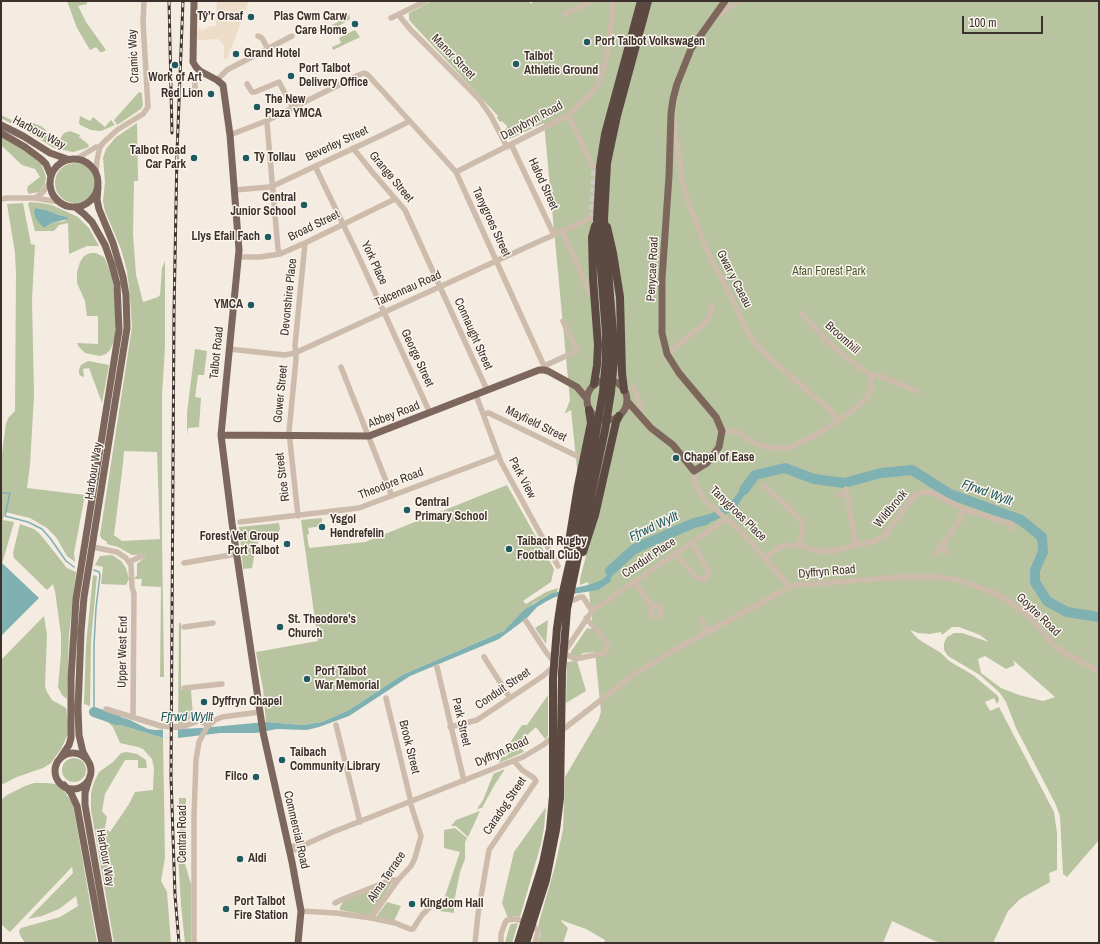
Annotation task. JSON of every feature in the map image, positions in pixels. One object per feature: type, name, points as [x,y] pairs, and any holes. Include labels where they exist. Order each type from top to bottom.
[{"type":"highway","points":[[572,572],[575,539],[599,440],[609,409],[610,360],[606,334],[597,219],[598,184],[605,134],[640,1]]},
{"type":"highway","points":[[594,385],[598,345],[594,298],[592,237],[597,219],[617,116],[648,1]]},
{"type":"highway","points":[[597,219],[609,232],[620,297],[622,374],[624,390]]},
{"type":"highway","points":[[572,572],[568,547],[591,424],[589,410]]},
{"type":"highway","points":[[518,943],[529,923],[547,874],[558,812],[552,729],[554,652],[561,601],[572,572],[585,548],[595,515],[616,422],[621,414]]},
{"type":"highway","points":[[526,943],[529,923]]},
{"type":"main road","points":[[194,1],[192,58],[194,64],[200,71],[218,80]]},
{"type":"main road","name":"Penycae Road","points":[[722,431],[716,418],[679,373],[667,354],[662,333],[662,293],[669,176],[670,114],[678,84],[691,49],[725,1]]},
{"type":"main road","name":"Talbot Road","points":[[218,80],[224,87],[230,136],[239,241],[221,435],[236,554],[261,722]]},
{"type":"main road","name":"Harbour Way","points":[[1,125],[23,136],[50,153],[67,159]]},
{"type":"main road","name":"Harbour Way","points":[[1,133],[41,158],[46,164],[51,176]]},
{"type":"main road","points":[[67,159],[76,159],[89,164],[96,172],[98,187],[92,200],[84,205],[74,207],[68,206],[59,202],[52,194],[50,184],[51,176],[57,166],[67,159]]},
{"type":"main road","name":"Harbour Way","points":[[88,761],[83,752],[79,735],[79,673],[84,597],[127,328],[126,295],[122,272],[114,243],[98,209],[98,187]]},
{"type":"main road","name":"Harbour Way","points":[[61,757],[69,745],[71,738],[72,650],[76,599],[119,330],[117,284],[112,264],[105,245],[92,222],[74,207]]},
{"type":"main road","points":[[544,368],[577,387],[587,399]]},
{"type":"main road","name":"Abbey Road","points":[[221,435],[369,436],[544,368]]},
{"type":"main road","points":[[638,414],[621,414],[608,420],[602,420],[596,417],[589,410],[587,399],[588,392],[594,385],[601,381],[612,381],[618,384],[624,390],[627,401],[638,414],[651,428],[673,445],[694,471],[707,463],[719,447],[722,431]]},
{"type":"main road","points":[[577,387],[594,385]]},
{"type":"main road","points":[[621,414],[627,401]]},
{"type":"main road","name":"Commercial Road","points":[[261,722],[289,848],[301,911],[298,943]]},
{"type":"main road","points":[[75,753],[81,755],[88,761],[91,769],[90,776],[86,783],[80,787],[71,788],[64,785],[57,778],[57,763],[61,757],[75,753]]},
{"type":"main road","name":"Harbour Way","points":[[90,776],[85,793],[85,804],[109,943]]},
{"type":"main road","name":"Harbour Way","points":[[64,785],[72,793],[77,806],[102,943]]},
{"type":"street","name":"Cramic Way","points":[[100,147],[117,130],[143,114],[146,110],[148,101],[143,22],[144,1]]},
{"type":"street","points":[[391,18],[426,1]]},
{"type":"street","points":[[565,14],[593,1]]},
{"type":"street","name":"Danybryn Road","points":[[456,172],[568,115],[592,94],[599,83],[605,64],[613,1]]},
{"type":"street","points":[[711,20],[739,1]]},
{"type":"street","name":"Manor Street","points":[[399,14],[410,29],[479,99],[509,145]]},
{"type":"street","points":[[258,36],[262,38],[268,49]]},
{"type":"street","points":[[218,80],[227,70],[292,36]]},
{"type":"street","points":[[194,88],[195,78],[200,71]]},
{"type":"street","name":"Tanygroes Street","points":[[293,108],[364,73],[368,75],[456,172],[544,368]]},
{"type":"street","points":[[230,136],[293,108],[279,82],[251,94],[247,84]]},
{"type":"street","name":"Gwar y Caeau","points":[[670,114],[673,115],[682,180],[688,201],[707,251],[748,333],[756,344],[773,361],[831,411],[838,421]]},
{"type":"street","points":[[568,115],[592,166]]},
{"type":"street","points":[[266,120],[268,123],[278,249],[280,254]]},
{"type":"street","name":"Beverley Street","points":[[235,190],[273,186],[382,135],[410,120]]},
{"type":"street","name":"Hafod Street","points":[[509,145],[554,235]]},
{"type":"street","points":[[76,159],[96,147],[100,147],[96,172]]},
{"type":"street","name":"Grange Street","points":[[353,148],[405,210],[440,287]]},
{"type":"street","name":"York Place","points":[[315,166],[384,312]]},
{"type":"street","points":[[35,198],[50,184]]},
{"type":"street","points":[[1,199],[35,198],[59,202]]},
{"type":"street","name":"Broad Street","points":[[238,257],[260,257],[280,254],[395,199]]},
{"type":"street","name":"Talcennau Road","points":[[229,349],[285,355],[296,353],[562,231],[583,222],[597,219]]},
{"type":"street","points":[[562,231],[590,293]]},
{"type":"street","name":"Devonshire Place","points":[[296,353],[294,345],[305,243]]},
{"type":"street","name":"Connaught Street","points":[[440,287],[487,390]]},
{"type":"street","points":[[667,354],[706,322],[712,308],[711,305]]},
{"type":"street","name":"George Street","points":[[384,312],[430,412]]},
{"type":"street","name":"Broomhill","points":[[802,314],[827,342],[840,353],[871,374],[917,391]]},
{"type":"street","points":[[544,368],[577,351],[563,321]]},
{"type":"street","name":"Gower Street","points":[[289,436],[296,353]]},
{"type":"street","points":[[341,367],[392,496]]},
{"type":"street","points":[[722,431],[736,431],[755,443],[775,448],[788,448],[816,435],[838,421],[866,398],[871,388],[871,374]]},
{"type":"street","points":[[634,387],[641,406],[641,412],[638,414]]},
{"type":"street","name":"Park View","points":[[476,395],[498,456],[558,566]]},
{"type":"street","name":"Mayfield Street","points":[[483,414],[489,413],[579,457]]},
{"type":"street","name":"Rice Street","points":[[289,436],[298,516]]},
{"type":"street","name":"Theodore Road","points":[[240,522],[359,508],[498,456]]},
{"type":"street","name":"Tanygroes Place","points":[[694,471],[694,481],[700,494],[742,532],[790,587]]},
{"type":"street","points":[[763,485],[780,497],[801,521],[803,530],[799,545]]},
{"type":"street","points":[[839,495],[846,492],[856,545]]},
{"type":"street","name":"Wildbrook","points":[[766,558],[778,548],[784,546],[799,545],[813,550],[828,552],[874,541],[884,536],[912,498],[922,492],[933,493],[963,509],[1012,524],[1011,529]]},
{"type":"street","points":[[936,554],[960,520],[963,509]]},
{"type":"street","name":"Conduit Place","points":[[563,656],[586,618],[592,611],[692,543],[724,517]]},
{"type":"street","points":[[676,554],[696,577],[703,580],[706,578],[709,573],[708,570],[692,543]]},
{"type":"street","points":[[92,547],[117,552],[129,562],[142,556]]},
{"type":"street","points":[[941,548],[946,552]]},
{"type":"street","points":[[184,563],[236,554]]},
{"type":"street","name":"Upper West End","points":[[129,562],[132,569],[132,587],[134,594],[133,717]]},
{"type":"street","name":"Dyffryn Road","points":[[289,848],[301,843],[306,844],[410,801],[514,761],[543,745],[632,676],[671,652],[790,587],[807,584],[902,577],[935,577]]},
{"type":"street","name":"Goytre Road","points":[[935,577],[958,580],[995,593],[1008,600],[1030,618],[1057,648],[1099,672]]},
{"type":"street","points":[[634,582],[653,607]]},
{"type":"street","points":[[574,600],[583,597],[592,611]]},
{"type":"street","points":[[563,656],[575,659],[605,652],[608,645],[586,618]]},
{"type":"street","points":[[701,619],[708,632]]},
{"type":"street","points":[[526,621],[556,665]]},
{"type":"street","points":[[184,627],[213,623]]},
{"type":"street","name":"Conduit Street","points":[[450,727],[477,720],[543,676],[556,665],[563,656]]},
{"type":"street","points":[[484,657],[510,698]]},
{"type":"street","name":"Park Street","points":[[437,667],[464,781]]},
{"type":"street","points":[[184,688],[222,684]]},
{"type":"street","name":"Brook Street","points":[[386,698],[410,801]]},
{"type":"street","points":[[106,709],[163,726],[185,726],[198,721],[208,726],[215,720],[222,717],[260,712]]},
{"type":"street","points":[[336,725],[360,822]]},
{"type":"street","name":"Central Road","points":[[194,943],[195,774],[198,748],[202,736],[208,726]]},
{"type":"street","name":"Caradog Street","points":[[475,943],[478,914],[489,850],[536,781],[522,770],[514,761]]},
{"type":"street","name":"Alma Terrace","points":[[371,918],[413,862],[420,838],[420,832],[410,801]]},
{"type":"street","points":[[335,904],[343,899],[391,880],[398,880]]},
{"type":"street","points":[[301,911],[339,913],[371,918],[395,923],[410,929],[413,928],[430,907]]},
{"type":"street","points":[[500,943],[501,934],[505,923],[507,920],[516,919],[532,923],[538,932],[535,943]]},
{"type":"green space","points":[[67,1],[87,1],[87,4],[78,6],[86,22],[106,50],[100,52],[96,47],[90,50],[77,28]]},
{"type":"green space","name":"Afan Forest Park","points":[[432,1],[528,1],[532,4],[532,1],[1099,1],[1099,840],[1067,877],[1063,874],[1060,816],[1055,803],[1016,728],[1006,702],[1000,693],[980,675],[948,656],[944,650],[944,643],[947,637],[954,633],[962,633],[989,642],[980,635],[959,627],[952,627],[942,635],[941,632],[930,634],[918,633],[910,630],[918,639],[941,653],[949,661],[973,675],[998,696],[999,700],[997,704],[994,698],[985,702],[990,711],[999,707],[1054,812],[1057,833],[1057,870],[1049,873],[1050,882],[1020,899],[1008,911],[993,943],[943,943],[935,941],[892,921],[883,943],[604,943],[605,940],[586,929],[561,920],[568,928],[563,943],[538,943],[541,933],[538,926],[555,866],[563,830],[565,777],[598,721],[601,712],[595,652],[583,653],[579,656],[573,656],[570,653],[587,628],[593,629],[588,582],[580,585],[580,579],[586,556],[571,410],[565,413],[570,400],[544,123],[510,139],[509,137],[507,138],[503,130],[507,128],[507,126],[502,121],[500,122],[497,118],[498,116],[409,20],[409,13]],"holes":[[[985,656],[1006,669],[1015,665],[1013,660],[1055,697],[1043,701],[1019,695],[1001,688],[981,673],[978,659]]]},
{"type":"green space","points":[[345,13],[348,14],[350,19],[334,29],[332,25],[338,22],[336,18]]},
{"type":"green space","points":[[355,30],[360,37],[333,50],[332,47],[341,43],[339,38]]},
{"type":"green space","points":[[139,92],[142,93],[143,105],[141,109],[117,125],[114,120]]},
{"type":"green space","points":[[1,115],[26,127],[33,123],[41,126],[45,129],[50,138],[60,139],[64,133],[70,131],[80,135],[79,137],[89,146],[73,152],[54,148],[13,123],[1,118]]},
{"type":"green space","points":[[80,116],[90,121],[93,117],[105,127],[111,120],[115,125],[101,131],[91,130],[80,125]]},
{"type":"green space","points":[[137,123],[138,181],[134,181],[133,234],[136,275],[143,302],[160,295],[162,268],[165,261],[165,347],[162,396],[164,677],[160,677],[161,587],[141,586],[142,579],[134,579],[137,575],[137,564],[145,557],[142,553],[132,555],[118,547],[107,544],[107,542],[101,538],[100,535],[132,327],[127,271],[121,249],[105,211],[103,201],[105,182],[103,158],[106,149],[116,137]],"holes":[[[124,451],[157,452],[160,539],[122,541],[114,535]]]},
{"type":"green space","points":[[1,136],[26,150],[41,163],[46,177],[45,184],[39,192],[29,194],[27,190],[28,186],[40,177],[35,169],[22,165],[1,145]]},
{"type":"green space","points":[[71,163],[79,163],[86,166],[92,172],[95,183],[92,194],[86,200],[79,203],[71,203],[64,200],[58,194],[55,187],[55,179],[58,172],[64,166]]},
{"type":"green space","points":[[30,202],[52,205],[78,217],[89,228],[99,246],[87,246],[69,254],[68,223],[59,225],[54,231],[35,231],[28,204]],"holes":[[[37,208],[59,215],[67,217],[65,221],[52,223],[47,226]]]},
{"type":"green space","points":[[23,203],[31,244],[35,245],[32,299],[34,396],[30,465],[27,488],[85,495],[74,553],[75,562],[67,556],[56,537],[47,528],[30,518],[5,512],[3,520],[14,522],[2,564],[1,562],[1,461],[6,423],[15,411],[16,275],[15,253],[7,204]]},
{"type":"green space","points":[[90,253],[96,253],[104,257],[111,272],[114,289],[116,320],[115,339],[110,350],[106,354],[100,356],[85,353],[77,343],[98,344],[98,316],[87,316],[85,301],[77,283],[77,272],[80,262],[84,256]]},
{"type":"green space","points":[[195,349],[207,351],[204,375],[198,375],[195,397],[201,398],[199,427],[188,428],[187,435],[187,413]]},
{"type":"green space","points":[[88,361],[109,365],[102,403],[89,368],[83,369],[84,377],[79,374],[81,365]]},
{"type":"green space","points":[[507,485],[554,569],[551,582],[523,601],[526,604],[546,592],[558,588],[557,592],[534,603],[504,631],[402,675],[349,710],[322,722],[303,725],[266,722],[263,689],[256,652],[318,641],[301,520],[322,518],[322,526],[308,528],[309,534],[307,535],[310,548],[365,542]]},
{"type":"green space","points":[[279,523],[280,529],[278,533],[274,536],[262,537],[256,546],[252,568],[243,569],[239,527]]},
{"type":"green space","points":[[20,524],[34,529],[40,534],[67,568],[76,572],[69,634],[67,699],[62,695],[58,687],[61,635],[55,591],[53,584],[47,590],[14,558],[13,553]]},
{"type":"green space","points":[[112,555],[121,561],[126,568],[129,579],[126,585],[101,584],[103,567],[95,565],[100,556]]},
{"type":"green space","points":[[93,575],[97,576],[91,640],[90,706],[84,704],[86,645]]},
{"type":"green space","points":[[44,616],[47,635],[45,686],[52,700],[66,708],[68,734],[61,749],[51,763],[43,768],[17,777],[1,785],[1,660]]},
{"type":"green space","points":[[548,620],[546,644],[535,628]]},
{"type":"green space","points":[[179,623],[181,623],[181,690],[191,690],[193,717],[178,725]]},
{"type":"green space","points":[[577,661],[586,691],[566,703],[567,662]]},
{"type":"green space","points":[[548,695],[548,736],[545,739],[536,727],[521,741],[524,747],[521,748],[524,752],[499,763],[502,756],[506,757],[508,754],[504,752],[522,725],[527,725]]},
{"type":"green space","points":[[107,721],[163,738],[165,858],[161,881],[167,892],[171,943],[114,943],[91,810],[91,793],[99,772],[113,762],[121,753],[127,752],[137,754],[146,760],[147,768],[138,768],[138,760],[125,760],[105,794],[102,811],[107,817],[105,828],[110,832],[129,804],[135,792],[153,790],[154,768],[152,759],[143,749],[120,743],[113,727]]},
{"type":"green space","points":[[74,758],[82,762],[86,770],[82,778],[74,782],[66,778],[62,770],[66,762]]},
{"type":"green space","points":[[505,769],[482,808],[477,809],[483,800],[493,774]]},
{"type":"green space","points":[[34,783],[55,784],[62,788],[73,804],[97,943],[25,943],[20,935],[19,931],[21,928],[60,917],[78,906],[76,896],[59,909],[42,916],[28,919],[73,873],[72,867],[10,932],[2,925],[1,926],[1,800],[7,795],[25,786]]},
{"type":"green space","points":[[179,798],[186,798],[185,864],[191,884],[191,943],[185,943],[181,905],[178,854],[182,848],[179,825]]},
{"type":"green space","points":[[546,807],[541,844],[520,917],[516,916],[508,918],[502,903],[514,852]]},
{"type":"green space","points":[[480,811],[468,837],[456,826],[451,826],[456,820]]},
{"type":"green space","points":[[455,828],[467,838],[465,842],[465,859],[460,872],[454,902],[454,913],[440,911],[460,852],[444,848],[444,830]]},
{"type":"green space","points":[[391,882],[392,883],[371,916],[340,910],[344,900]]},
{"type":"green space","points":[[387,902],[401,906],[394,921],[376,917]]},
{"type":"green space","points":[[518,923],[512,943],[505,943],[511,924]]},
{"type":"shaded area","points":[[217,1],[249,1],[227,59],[224,58],[224,47],[222,42],[218,39],[198,40],[196,35],[200,28],[202,31],[211,26],[216,26]]},
{"type":"water","points":[[36,208],[67,217],[68,219],[43,227],[36,219],[34,211]]},
{"type":"water","points":[[750,478],[754,481],[735,509],[714,521],[694,525],[693,520],[712,513],[730,503]]},
{"type":"water","points":[[617,560],[620,565],[614,569],[610,582],[598,590],[555,597],[537,607],[527,618],[499,639],[410,676],[349,716],[319,727],[307,730],[277,729],[256,733],[220,733],[178,738],[163,738],[104,720],[106,712],[130,720],[148,729],[155,730],[201,728],[266,722],[303,725],[322,722],[349,710],[402,675],[504,631],[524,610],[553,593],[592,584],[602,580]]},
{"type":"water","points":[[1,562],[39,598],[1,636]]},
{"type":"pier","points":[[163,729],[178,730],[178,738],[163,737]]},
{"type":"waterway","name":"Ffrwd Wyllt","points":[[744,490],[755,475],[785,468],[814,479],[844,483],[881,473],[912,470],[950,494],[1021,520],[1042,537],[1043,552],[1035,570],[1035,582],[1047,601],[1067,612],[1099,617]]},
{"type":"waterway","points":[[1,493],[10,493],[5,516],[28,522],[42,529],[66,561],[74,567]]},
{"type":"waterway","name":"Ffrwd Wyllt","points":[[610,571],[633,550],[694,523],[706,520]]},
{"type":"waterway","points":[[94,570],[99,572],[100,575],[94,645],[94,712]]},
{"type":"waterway","name":"Ffrwd Wyllt","points":[[94,712],[117,720]]},
{"type":"tunnel","points":[[590,218],[592,214],[593,166]]},
{"type":"railway","points":[[169,1],[172,133]]},
{"type":"railway","points":[[179,943],[175,895],[171,777],[174,313],[177,152],[183,1]]},
{"type":"place","name":"Tŷ’r Orsaf","points":[[251,17]]},
{"type":"place","name":"Plas Cwm Carw Care Home","points":[[355,24]]},
{"type":"place","name":"Port Talbot Volkswagen","points":[[587,42]]},
{"type":"place","name":"Grand Hotel","points":[[236,54]]},
{"type":"place","name":"Talbot Athletic Ground","points":[[516,64]]},
{"type":"place","name":"Work of Art","points":[[175,65]]},
{"type":"place","name":"Port Talbot Delivery Office","points":[[291,76]]},
{"type":"place","name":"Red Lion","points":[[211,94]]},
{"type":"place","name":"The New Plaza YMCA","points":[[257,107]]},
{"type":"place","name":"Talbot Road Car Park","points":[[194,158]]},
{"type":"place","name":"Tŷ Tollau","points":[[246,158]]},
{"type":"place","name":"Central Junior School","points":[[304,205]]},
{"type":"place","name":"Llys Efail Fach","points":[[268,237]]},
{"type":"place","name":"YMCA","points":[[251,305]]},
{"type":"place","name":"Chapel of Ease","points":[[676,458]]},
{"type":"place","name":"Central Primary School","points":[[407,510]]},
{"type":"place","name":"Ysgol Hendrefelin","points":[[322,527]]},
{"type":"place","name":"Forest Vet Group Port Talbot","points":[[287,544]]},
{"type":"place","name":"Taibach Rugby Football Club","points":[[509,549]]},
{"type":"place","name":"St. Theodore's Church","points":[[280,627]]},
{"type":"place","name":"Port Talbot War Memorial","points":[[307,679]]},
{"type":"place","name":"Dyffryn Chapel","points":[[204,702]]},
{"type":"place","name":"Taibach Community Library","points":[[282,760]]},
{"type":"place","name":"Filco","points":[[256,777]]},
{"type":"place","name":"Aldi","points":[[240,859]]},
{"type":"place","name":"Kingdom Hall","points":[[412,904]]},
{"type":"place","name":"Port Talbot Fire Station","points":[[226,909]]}]
